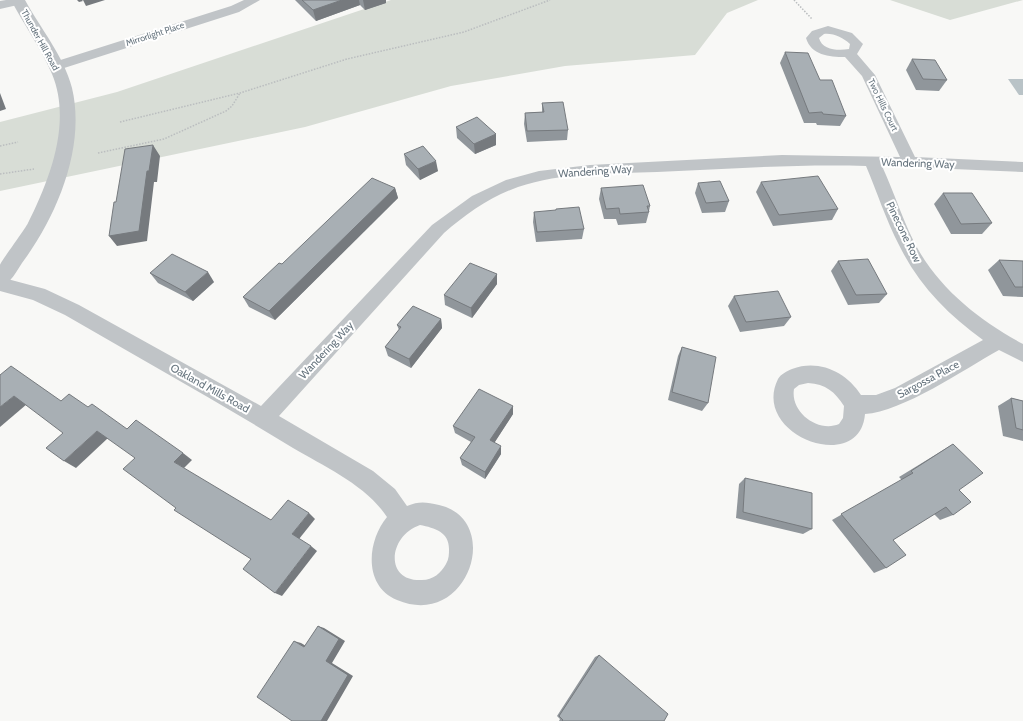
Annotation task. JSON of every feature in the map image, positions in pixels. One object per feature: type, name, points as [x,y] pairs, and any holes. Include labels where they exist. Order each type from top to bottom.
[{"type":"street","name":"Thunder Hill Road","points":[[0,279],[29,238],[44,209],[58,173],[66,137],[67,114],[64,87],[56,66],[18,0]]},
{"type":"street","points":[[0,5],[18,0]]},
{"type":"street","name":"Mirrorlight Place","points":[[56,66],[235,9],[254,0]]},
{"type":"street","points":[[823,31],[837,31],[853,39],[857,44],[857,48],[848,53],[831,53],[817,47],[812,42],[812,38],[817,33],[823,31]]},
{"type":"street","name":"Two Hills Court","points":[[848,53],[868,75],[910,162]]},
{"type":"street","name":"Wandering Way","points":[[263,418],[438,229],[457,213],[499,188],[543,175],[568,172],[798,160],[910,162],[1023,167]]},
{"type":"street","name":"Pinecone Row","points":[[872,161],[905,239],[914,256],[929,278],[951,304],[967,318],[998,341],[1023,354]]},
{"type":"street","name":"Oakland Mills Road","points":[[0,284],[38,294],[72,310],[263,418],[365,479],[387,498],[402,520]]},
{"type":"street","name":"Sargossa Place","points":[[855,405],[877,404],[902,394],[998,341]]},
{"type":"path","points":[[120,122],[240,93],[324,66],[464,32],[532,8],[550,0]]},
{"type":"path","points":[[794,0],[807,12],[815,26],[823,31]]},
{"type":"path","points":[[98,153],[164,139],[226,111],[232,106],[240,93]]},
{"type":"path","points":[[0,146],[18,142]]},
{"type":"path","points":[[0,174],[34,169]]},
{"type":"shaded area","points":[[391,0],[758,0],[727,13],[695,55],[565,66],[451,86],[305,127],[0,191],[0,122],[117,92]]},
{"type":"shaded area","points":[[890,0],[1023,0],[950,20]]},
{"type":"shaded area","points":[[1008,79],[1023,79],[1023,95],[1019,95]]},
{"type":"building","points":[[302,0],[342,0],[313,10]]},
{"type":"building","points":[[785,52],[808,53],[820,80],[832,80],[846,116],[823,114],[822,112],[809,113]]},
{"type":"building","points":[[912,59],[935,60],[947,80],[923,79]]},
{"type":"building","points":[[563,102],[568,130],[527,131],[525,113],[544,112],[542,103]]},
{"type":"building","points":[[477,117],[496,134],[474,144],[456,127]]},
{"type":"building","points":[[153,145],[149,171],[147,171],[139,231],[109,236],[114,202],[116,202],[125,149]]},
{"type":"building","points":[[423,146],[436,161],[418,169],[404,154]]},
{"type":"building","points":[[818,176],[838,209],[779,215],[761,182]]},
{"type":"building","points":[[372,178],[395,188],[269,311],[243,297],[279,263],[282,264]]},
{"type":"building","points":[[720,181],[729,201],[706,203],[698,183]]},
{"type":"building","points":[[643,185],[650,206],[647,206],[649,212],[620,214],[619,208],[606,209],[601,188]]},
{"type":"building","points":[[943,193],[972,193],[992,223],[961,224]]},
{"type":"building","points":[[579,207],[584,229],[537,232],[534,212]]},
{"type":"building","points":[[172,254],[208,272],[185,292],[150,273]]},
{"type":"building","points":[[868,259],[887,294],[856,295],[838,261]]},
{"type":"building","points":[[999,260],[1023,261],[1023,287],[1015,287]]},
{"type":"building","points":[[470,263],[497,274],[471,308],[444,295]]},
{"type":"building","points":[[778,291],[791,317],[746,322],[734,296]]},
{"type":"building","points":[[413,306],[441,319],[409,359],[385,347],[401,327],[397,325]]},
{"type":"building","points":[[682,347],[716,357],[708,403],[672,392]]},
{"type":"building","points":[[11,366],[61,401],[69,394],[88,407],[92,404],[127,429],[136,420],[183,453],[174,462],[271,520],[288,500],[309,513],[292,534],[311,546],[275,593],[243,569],[251,559],[174,510],[176,508],[123,469],[135,458],[97,431],[64,461],[46,448],[63,433],[14,396],[0,407],[0,375]]},
{"type":"building","points":[[479,389],[513,406],[490,440],[501,446],[485,472],[460,458],[475,437],[453,426]]},
{"type":"building","points":[[1011,398],[1023,401],[1023,430],[1016,428]]},
{"type":"building","points":[[953,444],[983,473],[959,490],[971,502],[953,515],[946,507],[893,540],[906,555],[886,568],[841,514],[913,473],[911,471]]},
{"type":"building","points":[[745,478],[812,493],[812,529],[743,512]]},
{"type":"building","points":[[318,626],[339,639],[326,661],[348,675],[321,721],[292,721],[257,697],[294,641],[304,647]]},
{"type":"building","points":[[599,655],[668,714],[664,721],[562,721],[563,720],[559,716]]}]
